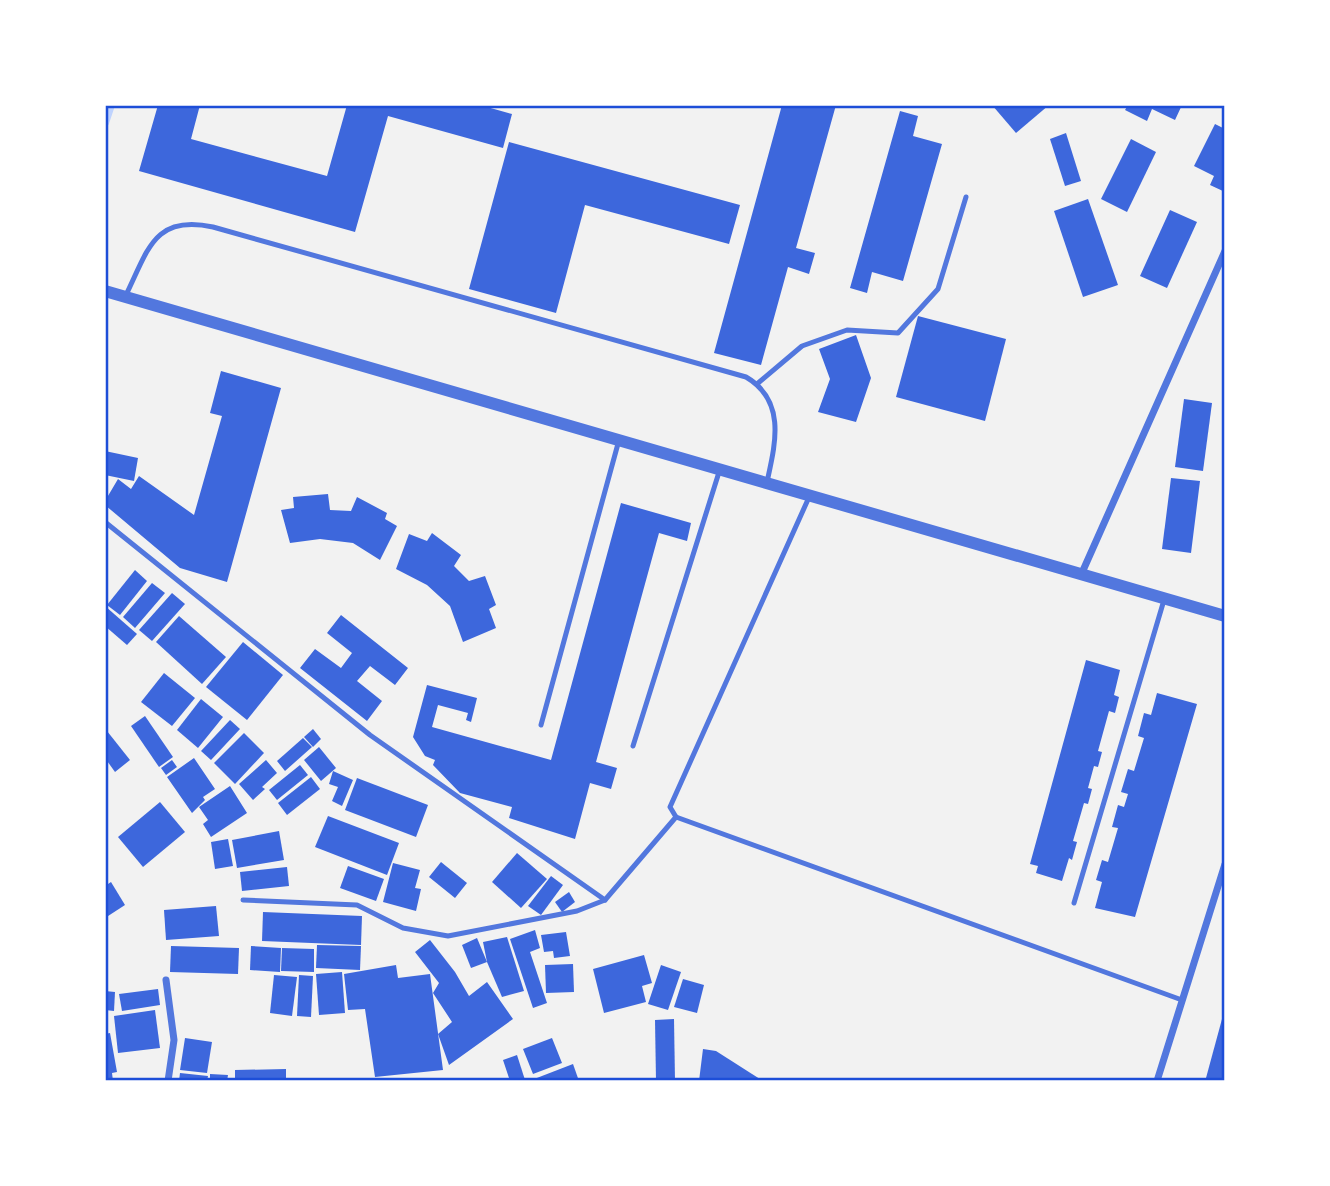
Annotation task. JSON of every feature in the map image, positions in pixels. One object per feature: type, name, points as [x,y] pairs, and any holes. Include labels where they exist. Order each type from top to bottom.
[{"type":"street","points":[[1081,576],[1225,251]]},
{"type":"street","points":[[105,291],[1225,616]]},
{"type":"street","points":[[1157,1081],[1225,864]]},
{"type":"street","points":[[166,980],[174,1040],[168,1081]]},
{"type":"lane","points":[[757,384],[802,346],[847,330],[898,332],[938,289],[966,197]]},
{"type":"lane","points":[[125,297],[150,246],[159,236],[178,224],[202,225],[746,377],[757,384],[768,401],[775,422],[776,439],[767,483]]},
{"type":"lane","points":[[541,725],[619,440]]},
{"type":"lane","points":[[633,746],[720,469]]},
{"type":"lane","points":[[810,495],[670,807],[676,817],[1182,1000]]},
{"type":"lane","points":[[105,522],[370,735],[605,900]]},
{"type":"lane","points":[[1074,903],[1164,600]]},
{"type":"lane","points":[[243,900],[357,905],[403,928],[448,936],[577,911],[605,900],[676,817]]},
{"type":"building","points":[[158,105],[200,105],[191,139],[327,176],[347,105],[480,105],[512,114],[503,148],[388,116],[355,232],[139,171]]},
{"type":"building","points":[[782,105],[836,105],[796,248],[815,253],[809,274],[788,267],[761,365],[714,353]]},
{"type":"building","points":[[992,105],[1049,105],[1016,133]]},
{"type":"building","points":[[1128,105],[1182,105],[1175,120],[1152,109],[1147,121],[1125,110]]},
{"type":"building","points":[[900,111],[918,116],[913,136],[942,144],[903,281],[872,272],[867,293],[850,288]]},
{"type":"building","points":[[1215,124],[1225,129],[1225,192],[1210,185],[1214,176],[1194,166]]},
{"type":"building","points":[[1066,133],[1081,181],[1065,186],[1050,139]]},
{"type":"building","points":[[1131,139],[1156,152],[1127,212],[1101,199]]},
{"type":"building","points":[[509,142],[740,205],[729,244],[585,205],[556,313],[469,289]]},
{"type":"building","points":[[1088,199],[1118,285],[1083,297],[1054,211]]},
{"type":"building","points":[[1170,210],[1197,222],[1167,288],[1140,276]]},
{"type":"building","points":[[918,316],[1006,339],[985,421],[896,397]]},
{"type":"building","points":[[856,335],[871,378],[856,422],[818,412],[830,379],[819,349]]},
{"type":"building","points":[[221,371],[281,388],[227,582],[180,568],[105,505],[118,479],[131,489],[139,476],[194,515],[222,416],[210,413]]},
{"type":"building","points":[[1184,399],[1212,403],[1203,471],[1175,467]]},
{"type":"building","points":[[105,451],[138,458],[134,481],[105,475]]},
{"type":"building","points":[[1171,478],[1200,481],[1191,553],[1162,549]]},
{"type":"building","points":[[328,494],[330,510],[351,511],[357,497],[387,513],[385,519],[397,526],[380,560],[353,543],[320,539],[290,543],[281,510],[294,508],[293,497]]},
{"type":"building","points":[[621,503],[691,523],[687,541],[659,533],[596,762],[617,768],[611,789],[590,783],[575,839],[509,818],[512,807],[460,793],[433,765],[435,760],[425,756],[413,737],[427,685],[477,698],[471,722],[466,720],[468,713],[438,705],[432,727],[551,760]]},
{"type":"building","points":[[432,533],[461,555],[454,566],[469,581],[485,576],[496,605],[489,609],[496,628],[463,642],[450,606],[427,585],[396,569],[409,534],[427,541]]},
{"type":"building","points":[[135,570],[147,581],[120,615],[107,605]]},
{"type":"building","points":[[152,583],[165,593],[135,628],[123,617]]},
{"type":"building","points":[[172,593],[185,604],[152,641],[139,630]]},
{"type":"building","points":[[105,606],[137,634],[127,645],[105,626]]},
{"type":"building","points":[[341,615],[408,668],[395,685],[370,666],[357,681],[382,701],[367,721],[300,668],[315,649],[341,668],[352,653],[327,633]]},
{"type":"building","points":[[179,616],[226,657],[202,684],[156,642]]},
{"type":"building","points":[[243,642],[283,675],[247,720],[206,687]]},
{"type":"building","points":[[1086,660],[1120,670],[1114,695],[1119,697],[1115,713],[1109,711],[1098,751],[1102,752],[1098,767],[1094,766],[1088,788],[1092,789],[1088,804],[1084,803],[1073,841],[1077,842],[1072,860],[1069,858],[1062,881],[1036,873],[1038,866],[1030,864]]},
{"type":"building","points":[[164,673],[195,698],[172,726],[141,702]]},
{"type":"building","points":[[1157,693],[1197,704],[1135,917],[1095,908],[1102,882],[1096,880],[1102,860],[1108,862],[1118,828],[1112,827],[1118,805],[1124,807],[1128,794],[1121,792],[1128,769],[1134,771],[1144,738],[1138,736],[1144,713],[1151,715]]},
{"type":"building","points":[[201,699],[223,717],[198,748],[177,730]]},
{"type":"building","points":[[145,716],[173,757],[159,767],[131,726]]},
{"type":"building","points":[[230,720],[240,729],[211,760],[201,751]]},
{"type":"building","points":[[313,729],[321,739],[313,747],[304,737]]},
{"type":"building","points":[[107,731],[130,760],[115,772],[105,758]]},
{"type":"building","points":[[244,733],[264,753],[235,784],[214,763]]},
{"type":"building","points":[[303,738],[312,747],[285,771],[277,761]]},
{"type":"building","points":[[319,747],[336,768],[321,781],[304,760]]},
{"type":"building","points":[[194,758],[215,789],[203,797],[205,800],[192,813],[167,777]]},
{"type":"building","points":[[172,760],[177,767],[166,775],[161,768]]},
{"type":"building","points":[[266,760],[277,773],[253,800],[239,784]]},
{"type":"building","points":[[300,765],[308,775],[277,800],[269,790]]},
{"type":"building","points":[[333,771],[353,780],[342,806],[332,801],[338,787],[329,784]]},
{"type":"building","points":[[311,777],[320,789],[287,815],[278,803]]},
{"type":"building","points":[[357,778],[428,805],[416,837],[345,810]]},
{"type":"building","points":[[230,786],[247,813],[211,837],[203,824],[208,820],[199,807]]},
{"type":"building","points":[[160,802],[185,832],[143,867],[118,837]]},
{"type":"building","points":[[328,816],[399,843],[387,875],[315,847]]},
{"type":"building","points":[[279,831],[284,860],[237,868],[232,840]]},
{"type":"building","points":[[228,839],[233,866],[215,869],[211,842]]},
{"type":"building","points":[[517,853],[547,879],[521,908],[492,882]]},
{"type":"building","points":[[441,862],[467,883],[455,898],[429,877]]},
{"type":"building","points":[[393,863],[420,870],[415,888],[421,889],[416,911],[383,902]]},
{"type":"building","points":[[348,866],[384,879],[376,901],[340,888]]},
{"type":"building","points":[[287,867],[289,886],[242,891],[240,872]]},
{"type":"building","points":[[551,876],[563,885],[541,915],[528,906]]},
{"type":"building","points":[[111,882],[125,905],[105,918],[105,886]]},
{"type":"building","points":[[569,892],[575,902],[562,912],[555,902]]},
{"type":"building","points":[[216,906],[219,936],[166,940],[164,910]]},
{"type":"building","points":[[263,912],[362,916],[361,945],[262,941]]},
{"type":"building","points":[[535,930],[540,948],[530,952],[547,1003],[533,1008],[510,939]]},
{"type":"building","points":[[566,932],[570,956],[554,958],[553,951],[544,952],[541,935]]},
{"type":"building","points":[[507,937],[524,991],[502,997],[487,962],[483,942]]},
{"type":"building","points":[[477,938],[487,962],[471,968],[462,945]]},
{"type":"building","points":[[430,940],[455,972],[469,996],[487,982],[513,1019],[449,1065],[438,1034],[452,1022],[433,993],[439,983],[415,952]]},
{"type":"building","points":[[317,945],[361,946],[360,970],[316,968]]},
{"type":"building","points":[[171,946],[239,948],[238,974],[170,972]]},
{"type":"building","points":[[251,946],[281,948],[280,972],[250,970]]},
{"type":"building","points":[[282,948],[314,949],[314,972],[281,971]]},
{"type":"building","points":[[644,955],[652,983],[642,986],[646,1002],[604,1013],[593,969]]},
{"type":"building","points":[[573,964],[574,992],[546,993],[545,965]]},
{"type":"building","points":[[396,965],[398,978],[430,974],[443,1070],[375,1077],[365,1009],[348,1010],[344,974]]},
{"type":"building","points":[[661,965],[681,972],[668,1010],[648,1004]]},
{"type":"building","points":[[342,972],[345,1013],[319,1015],[316,974]]},
{"type":"building","points":[[274,975],[297,977],[292,1016],[270,1013]]},
{"type":"building","points":[[299,975],[313,976],[311,1017],[297,1016]]},
{"type":"building","points":[[683,979],[704,985],[697,1013],[674,1007]]},
{"type":"building","points":[[158,989],[160,1005],[122,1011],[119,994]]},
{"type":"building","points":[[105,991],[115,992],[114,1011],[105,1010]]},
{"type":"building","points":[[155,1010],[160,1048],[118,1053],[114,1016]]},
{"type":"building","points":[[674,1019],[675,1081],[656,1081],[655,1020]]},
{"type":"building","points":[[1222,1019],[1225,1020],[1225,1081],[1218,1081],[1206,1078]]},
{"type":"building","points":[[110,1033],[117,1072],[112,1073],[113,1081],[105,1081],[105,1034]]},
{"type":"building","points":[[185,1038],[212,1042],[207,1073],[180,1070]]},
{"type":"building","points":[[552,1038],[562,1063],[533,1074],[523,1049]]},
{"type":"building","points":[[703,1049],[716,1051],[763,1081],[699,1081]]},
{"type":"building","points":[[517,1055],[525,1080],[510,1081],[503,1060]]},
{"type":"building","points":[[573,1064],[579,1081],[529,1081]]},
{"type":"building","points":[[286,1069],[286,1081],[235,1081],[235,1070]]},
{"type":"building","points":[[180,1073],[208,1076],[207,1081],[179,1081]]},
{"type":"building","points":[[210,1074],[228,1075],[227,1081],[210,1081]]},
{"type":"waterway","points":[[105,123],[111,105]]}]
